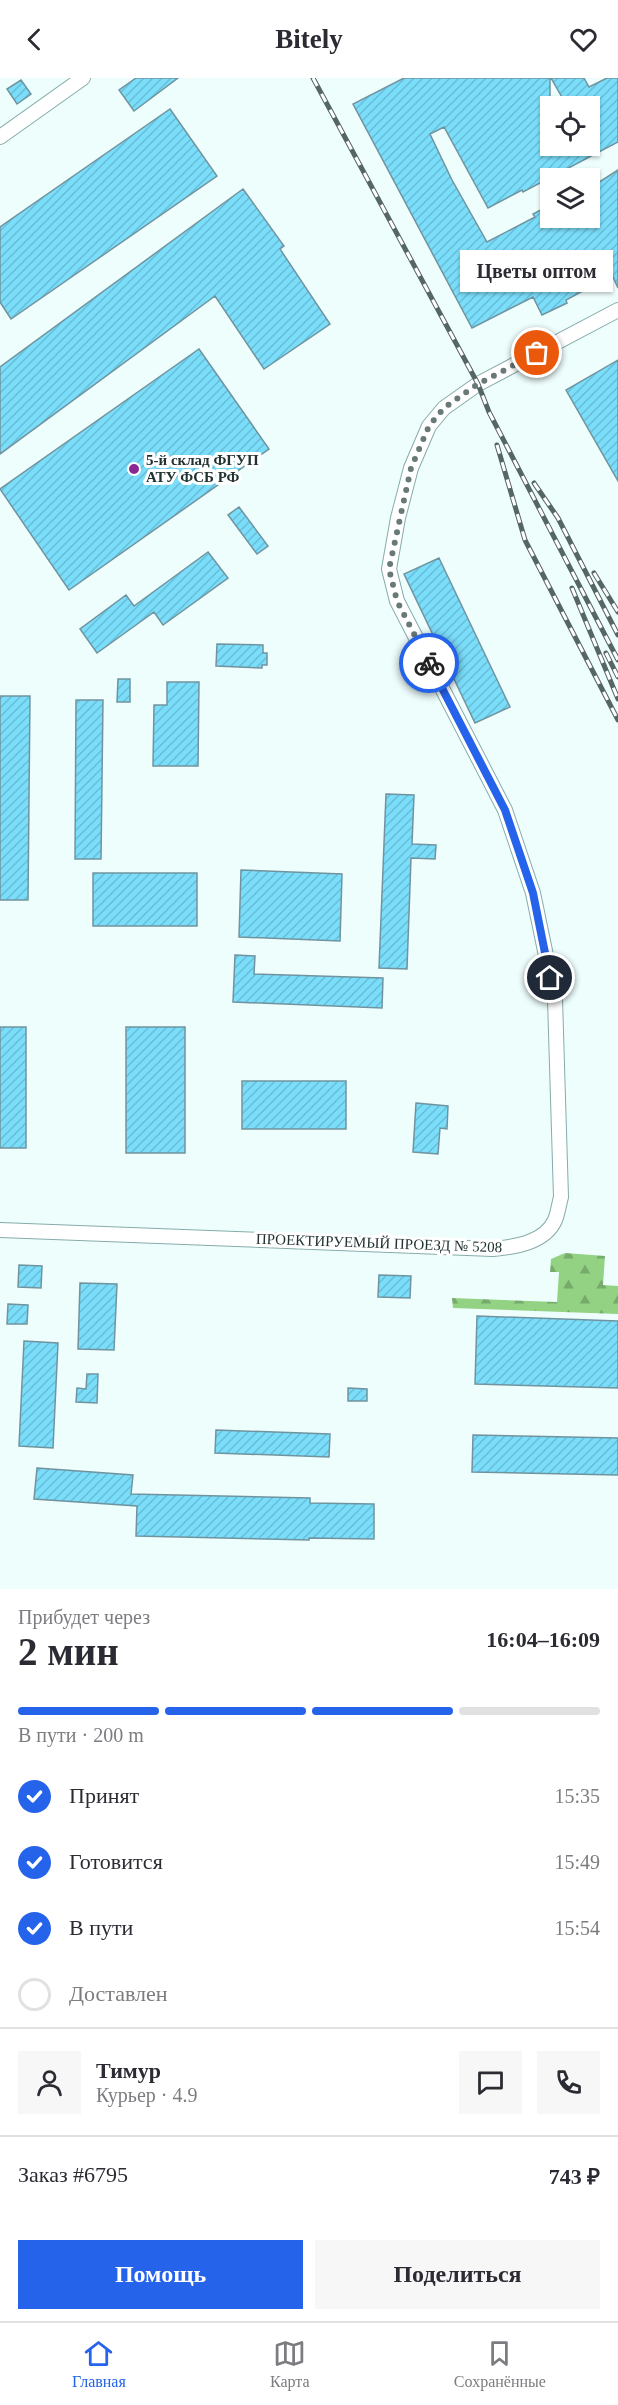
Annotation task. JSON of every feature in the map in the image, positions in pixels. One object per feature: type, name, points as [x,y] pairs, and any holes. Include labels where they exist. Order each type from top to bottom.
[{"type":"street","points":[[0,137],[83,78]]},
{"type":"street","name":"ПРОЕКТИРУЕМЫЙ ПРОЕЗД № 5208","points":[[0,1230],[493,1249],[518,1246],[540,1237],[555,1222],[561,1197],[555,999],[533,893],[505,810],[397,601],[389,569],[411,468],[429,426],[444,408],[478,384],[618,310]]},
{"type":"green space","points":[[565,1253],[605,1256],[603,1285],[618,1286],[618,1314],[453,1308],[452,1298],[557,1302],[559,1272],[550,1272],[551,1259]]},
{"type":"building","points":[[136,78],[178,78],[134,111],[119,90]]},
{"type":"building","points":[[404,78],[550,78],[550,96],[540,96],[540,156],[591,156],[569,168],[540,168],[540,183],[523,192],[522,190],[488,208],[444,127],[430,134],[452,180],[487,242],[535,217],[533,214],[540,210],[540,228],[600,228],[600,182],[618,170],[618,288],[612,275],[566,300],[567,303],[542,315],[533,297],[472,328],[353,104]]},
{"type":"building","points":[[551,78],[584,78],[589,87],[607,78],[618,78],[618,142],[600,151],[600,96],[561,96]]},
{"type":"building","points":[[21,80],[31,94],[17,104],[7,89]]},
{"type":"building","points":[[170,109],[217,176],[11,319],[0,302],[0,227]]},
{"type":"building","points":[[243,189],[284,246],[280,249],[330,324],[264,369],[215,296],[0,454],[0,367]]},
{"type":"building","name":"5-й склад ФГУП АТУ ФСБ РФ","points":[[199,349],[269,449],[69,590],[0,489]]},
{"type":"building","points":[[618,360],[618,481],[566,390]]},
{"type":"building","points":[[239,507],[268,546],[257,554],[228,515]]},
{"type":"building","points":[[208,552],[228,578],[163,625],[154,612],[97,653],[80,629],[126,595],[134,606]]},
{"type":"building","points":[[439,558],[510,707],[475,723],[404,574]]},
{"type":"building","points":[[217,644],[263,645],[263,653],[267,653],[267,665],[262,665],[262,668],[216,666]]},
{"type":"building","points":[[118,679],[130,679],[130,702],[117,702]]},
{"type":"building","points":[[167,682],[199,682],[198,766],[153,766],[154,705],[167,705]]},
{"type":"building","points":[[0,696],[30,696],[28,900],[0,900]]},
{"type":"building","points":[[76,700],[103,700],[101,859],[75,859]]},
{"type":"building","points":[[386,794],[414,795],[412,844],[436,845],[435,859],[411,858],[407,969],[379,968]]},
{"type":"building","points":[[241,870],[342,874],[340,941],[239,937]]},
{"type":"building","points":[[93,873],[197,873],[197,926],[93,926]]},
{"type":"building","points":[[235,955],[255,956],[254,974],[383,978],[382,1008],[233,1002]]},
{"type":"building","points":[[0,1027],[26,1027],[26,1148],[0,1148]]},
{"type":"building","points":[[126,1027],[185,1027],[185,1153],[126,1153]]},
{"type":"building","points":[[242,1081],[346,1081],[346,1129],[242,1129]]},
{"type":"building","points":[[416,1103],[448,1106],[447,1129],[440,1128],[438,1154],[413,1152]]},
{"type":"building","points":[[19,1265],[42,1266],[41,1288],[18,1287]]},
{"type":"building","points":[[379,1275],[411,1276],[410,1298],[378,1297]]},
{"type":"building","points":[[80,1283],[117,1284],[114,1350],[78,1349]]},
{"type":"building","points":[[8,1304],[28,1305],[27,1324],[7,1324]]},
{"type":"building","points":[[477,1316],[618,1321],[618,1388],[475,1384]]},
{"type":"building","points":[[24,1341],[58,1343],[53,1448],[19,1446]]},
{"type":"building","points":[[87,1374],[98,1374],[97,1403],[76,1402],[77,1388],[86,1389]]},
{"type":"building","points":[[348,1388],[367,1389],[367,1401],[348,1401]]},
{"type":"building","points":[[216,1430],[330,1434],[329,1457],[215,1453]]},
{"type":"building","points":[[473,1435],[618,1438],[618,1475],[472,1472]]},
{"type":"building","points":[[37,1468],[133,1475],[131,1494],[310,1498],[310,1503],[374,1504],[374,1539],[309,1538],[309,1540],[136,1536],[137,1506],[34,1499]]},
{"type":"railway","points":[[313,78],[478,384],[489,412],[618,660]]},
{"type":"railway","points":[[497,445],[525,540],[618,720]]},
{"type":"railway","points":[[534,483],[558,518],[618,635]]},
{"type":"railway","points":[[594,573],[618,612]]},
{"type":"railway","points":[[572,588],[618,699]]},
{"type":"railway","points":[[606,653],[618,677]]},
{"type":"way so far","points":[[429,663],[397,601],[389,569],[398,518],[411,468],[429,426],[444,408],[478,384],[537,353]]},
{"type":"place","name":"Цветы оптом","points":[[537,353]]},
{"type":"place","name":"5-й склад ФГУП АТУ ФСБ РФ","points":[[134,469]]},
{"type":"route","points":[[429,663],[505,810],[533,893],[550,978]]}]
